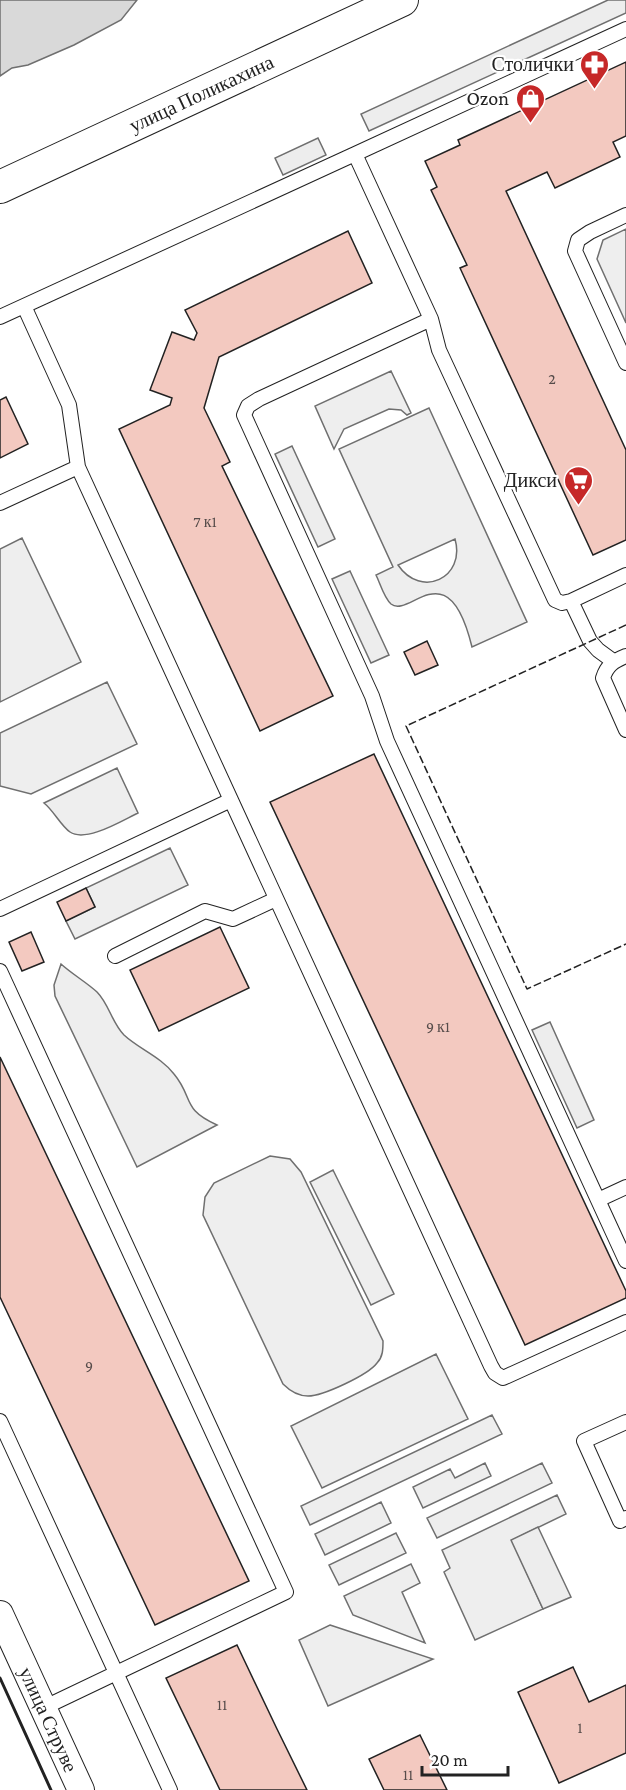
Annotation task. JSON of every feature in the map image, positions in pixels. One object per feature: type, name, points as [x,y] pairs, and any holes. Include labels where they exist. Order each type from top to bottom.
[{"type":"street","name":"улица Поликахина","points":[[0,187],[402,0]]},
{"type":"street","name":"улица Струве","points":[[0,1614],[81,1790]]},
{"type":"lane","points":[[0,317],[626,29]]},
{"type":"lane","points":[[355,154],[431,319],[439,350],[555,600],[562,603],[571,601],[626,575]]},
{"type":"lane","points":[[626,215],[578,240],[576,251],[626,363]]},
{"type":"lane","points":[[24,306],[69,405],[78,467],[495,1373],[503,1378],[514,1374],[626,1322]]},
{"type":"lane","points":[[431,319],[259,399],[248,406],[244,415],[372,696],[387,741],[626,1261]]},
{"type":"lane","points":[[0,503],[78,467]]},
{"type":"lane","points":[[571,601],[590,641],[620,658],[606,668],[603,678],[626,730]]},
{"type":"lane","points":[[0,909],[231,800]]},
{"type":"lane","points":[[115,956],[205,911],[233,919],[276,899]]},
{"type":"lane","points":[[0,971],[286,1592],[43,1707]]},
{"type":"lane","points":[[598,1200],[626,1187]]},
{"type":"lane","points":[[0,1421],[170,1790]]},
{"type":"lane","points":[[626,1422],[584,1441],[620,1521],[626,1518]]},
{"type":"shaded area","points":[[0,0],[137,0],[121,20],[74,45],[28,65],[12,68],[0,76]]},
{"type":"shaded area","points":[[608,0],[626,0],[626,13],[369,131],[361,114]]},
{"type":"shaded area","points":[[318,138],[326,155],[283,175],[275,158]]},
{"type":"shaded area","points":[[626,229],[626,323],[597,259],[603,240]]},
{"type":"shaded area","points":[[391,371],[411,413],[407,415],[401,410],[389,409],[344,429],[334,449],[315,406]]},
{"type":"shaded area","points":[[429,408],[527,622],[472,647],[462,618],[452,601],[441,594],[430,594],[399,606],[391,604],[376,575],[393,567],[339,449]],"holes":[[[455,539],[457,553],[448,573],[429,582],[418,581],[398,565]]]},
{"type":"shaded area","points":[[292,446],[335,539],[318,547],[275,454]]},
{"type":"shaded area","points":[[22,538],[81,662],[0,702],[0,549]]},
{"type":"shaded area","points":[[350,571],[389,655],[371,663],[332,579]]},
{"type":"shaded area","points":[[107,682],[137,744],[31,794],[0,786],[0,733]]},
{"type":"shaded area","points":[[117,768],[138,813],[114,825],[95,833],[77,835],[70,832],[44,803]]},
{"type":"shaded area","points":[[170,848],[188,885],[75,939],[66,921],[95,907],[86,888]]},
{"type":"shaded area","points":[[61,964],[97,992],[124,1035],[169,1068],[180,1082],[198,1114],[217,1125],[137,1167],[55,996],[54,985]]},
{"type":"shaded area","points":[[550,1022],[594,1120],[577,1128],[532,1030]]},
{"type":"shaded area","points":[[270,1156],[290,1159],[301,1172],[383,1341],[380,1358],[372,1368],[345,1384],[315,1395],[298,1394],[283,1384],[203,1215],[205,1197],[214,1183]]},
{"type":"shaded area","points":[[333,1170],[394,1294],[371,1305],[310,1182]]},
{"type":"shaded area","points":[[436,1354],[468,1419],[322,1488],[291,1426]]},
{"type":"shaded area","points":[[492,1415],[502,1434],[310,1525],[301,1506]]},
{"type":"shaded area","points":[[485,1463],[491,1476],[423,1508],[413,1487],[450,1469],[455,1478]]},
{"type":"shaded area","points":[[542,1463],[552,1483],[437,1538],[427,1518]]},
{"type":"shaded area","points":[[557,1495],[566,1514],[512,1540],[543,1609],[475,1640],[444,1572],[450,1568],[442,1550]]},
{"type":"shaded area","points":[[381,1502],[391,1523],[325,1555],[315,1534]]},
{"type":"shaded area","points":[[538,1527],[571,1597],[543,1609],[511,1540]]},
{"type":"shaded area","points":[[396,1533],[406,1553],[339,1585],[329,1565]]},
{"type":"shaded area","points":[[411,1564],[420,1583],[402,1592],[425,1643],[353,1615],[344,1596]]},
{"type":"shaded area","points":[[330,1625],[433,1659],[328,1706],[299,1640]]},
{"type":"building","points":[[626,62],[626,136],[613,142],[620,157],[555,188],[547,172],[506,191],[626,450],[626,540],[593,555],[460,268],[467,265],[431,190],[437,187],[425,161],[460,145],[458,140]]},
{"type":"building","points":[[348,231],[372,283],[219,357],[204,408],[230,462],[222,466],[333,696],[260,731],[119,429],[170,405],[172,398],[150,390],[172,332],[194,340],[197,333],[185,310]]},
{"type":"building","points":[[6,397],[28,444],[0,458],[0,400]]},
{"type":"building","points":[[427,641],[438,665],[415,675],[404,652]]},
{"type":"building","points":[[374,754],[626,1291],[626,1298],[525,1345],[270,802]]},
{"type":"building","points":[[86,888],[95,907],[66,921],[57,902]]},
{"type":"building","points":[[220,927],[249,988],[159,1031],[130,970]]},
{"type":"building","points":[[31,932],[44,962],[22,971],[9,942]]},
{"type":"building","points":[[0,1057],[249,1581],[155,1625],[0,1297]]},
{"type":"building","points":[[237,1645],[307,1790],[220,1790],[166,1678]]},
{"type":"building","points":[[573,1667],[589,1702],[626,1685],[626,1753],[559,1783],[518,1692]]},
{"type":"building","points":[[420,1735],[447,1790],[384,1790],[369,1759]]},
{"type":"fence","points":[[626,625],[406,726],[527,989],[626,944]]},
{"type":"wall","points":[[0,1678],[51,1790]]},
{"type":"place","name":"Столички","points":[[595,90]]},
{"type":"place","name":"Ozon","points":[[530,124]]},
{"type":"place","name":"Дикси","points":[[578,506]]}]
